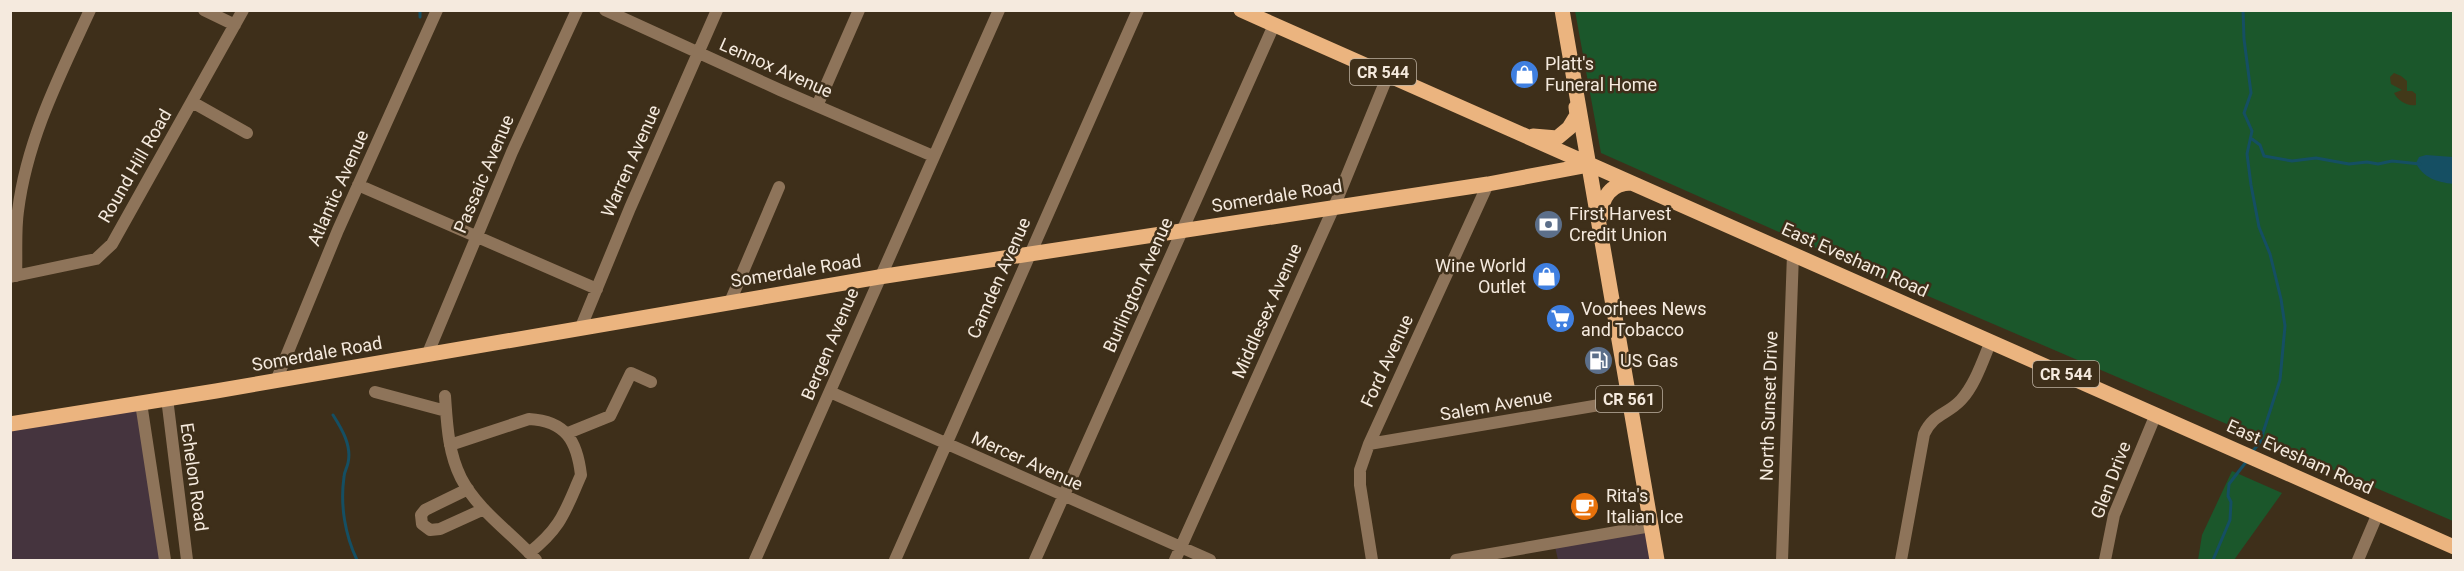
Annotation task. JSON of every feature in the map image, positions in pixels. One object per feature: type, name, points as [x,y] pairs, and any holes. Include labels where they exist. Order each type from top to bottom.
[{"type":"main road","name":"East Evesham Road","points":[[1241,10],[2454,547]]},
{"type":"main road","name":"CR 561","points":[[1562,10],[1657,561]]},
{"type":"main road","points":[[1524,136],[1557,138],[1569,128],[1577,115],[1575,106],[1578,102]]},
{"type":"main road","name":"Somerdale Road","points":[[10,424],[276,381],[879,277],[1488,184],[1589,165]]},
{"type":"main road","points":[[1599,219],[1602,215],[1600,208],[1608,193],[1614,187],[1631,183]]},
{"type":"street","points":[[14,276],[18,212],[26,171],[46,106],[90,10]]},
{"type":"street","points":[[204,10],[235,25]]},
{"type":"street","name":"Round Hill Road","points":[[14,276],[82,264],[96,259],[112,244],[243,10]]},
{"type":"street","name":"Atlantic Avenue","points":[[276,381],[358,185],[437,10]]},
{"type":"street","name":"Passaic Avenue","points":[[428,353],[512,152],[577,10]]},
{"type":"street","name":"Lennox Avenue","points":[[605,10],[933,156]]},
{"type":"street","name":"Warren Avenue","points":[[581,327],[717,10]]},
{"type":"street","points":[[817,106],[859,10]]},
{"type":"street","name":"Bergen Avenue","points":[[755,561],[999,10]]},
{"type":"street","name":"Camden Avenue","points":[[895,561],[1138,10]]},
{"type":"street","name":"Burlington Avenue","points":[[1035,561],[1274,25]]},
{"type":"street","name":"Middlesex Avenue","points":[[1175,561],[1334,207],[1388,75]]},
{"type":"street","points":[[192,102],[247,133]]},
{"type":"street","name":"Ford Avenue","points":[[1372,561],[1360,485],[1360,470],[1369,444],[1488,184]]},
{"type":"street","points":[[358,185],[597,289]]},
{"type":"street","points":[[730,302],[779,187]]},
{"type":"street","name":"North Sunset Drive","points":[[1782,561],[1793,254]]},
{"type":"street","points":[[1901,561],[1924,434],[1933,419],[1962,400],[1991,341]]},
{"type":"street","points":[[568,433],[610,416],[631,373],[651,382]]},
{"type":"street","points":[[375,392],[446,411]]},
{"type":"street","name":"Mercer Avenue","points":[[830,392],[1210,561]]},
{"type":"street","points":[[446,396],[450,445],[458,470],[468,489],[484,509],[533,557],[558,525],[581,475],[568,433],[543,420],[529,419],[450,445]]},
{"type":"street","name":"Echelon Road","points":[[167,398],[187,561]]},
{"type":"street","name":"Salem Avenue","points":[[1369,444],[1629,400]]},
{"type":"street","points":[[141,403],[165,561]]},
{"type":"street","name":"Glen Drive","points":[[2105,561],[2114,515],[2156,414]]},
{"type":"street","points":[[468,489],[425,510],[422,515],[422,524],[430,530],[440,529],[484,509]]},
{"type":"street","points":[[2358,561],[2378,513]]},
{"type":"street","points":[[1456,561],[1651,526]]},
{"type":"shaded area","points":[[141,403],[165,560],[11,560],[11,424]]},
{"type":"shaded area","points":[[1651,526],[1657,560],[1558,560],[1554,542]]},
{"type":"green space","points":[[1575,11],[2453,11],[2453,521],[1788,236],[1601,153]]},
{"type":"green space","points":[[2232,471],[2282,493],[2234,560],[2198,560],[2202,535]]},
{"type":"sand","points":[[2394,73],[2407,81],[2407,91],[2416,94],[2416,105],[2406,104],[2395,96],[2394,93],[2402,90],[2391,84],[2390,77]]},
{"type":"water","points":[[2426,155],[2453,157],[2453,184],[2436,180],[2422,172],[2416,163],[2419,157]]},
{"type":"waterway","points":[[420,10],[420,17]]},
{"type":"waterway","points":[[2243,10],[2251,93],[2244,113],[2252,131],[2247,154],[2251,185],[2259,227],[2270,254],[2281,299],[2285,326],[2280,380],[2260,442],[2253,451]]},
{"type":"waterway","points":[[2252,139],[2260,145],[2264,156],[2292,161],[2316,158],[2349,164],[2367,162],[2378,164],[2392,161],[2420,164]]},
{"type":"waterway","points":[[333,415],[343,432],[349,450],[344,473],[343,509],[357,560]]},
{"type":"waterway","points":[[2213,560],[2230,520],[2229,484],[2246,462]]},
{"type":"place","name":"Platt's Funeral Home","points":[[1524,74]]},
{"type":"place","name":"First Harvest Credit Union","points":[[1548,224]]},
{"type":"place","name":"Wine World Outlet","points":[[1547,276]]},
{"type":"place","name":"Voorhees News and Tobacco","points":[[1560,319]]},
{"type":"place","name":"US Gas","points":[[1599,361]]},
{"type":"place","name":"Rita's Italian Ice","points":[[1585,506]]}]
